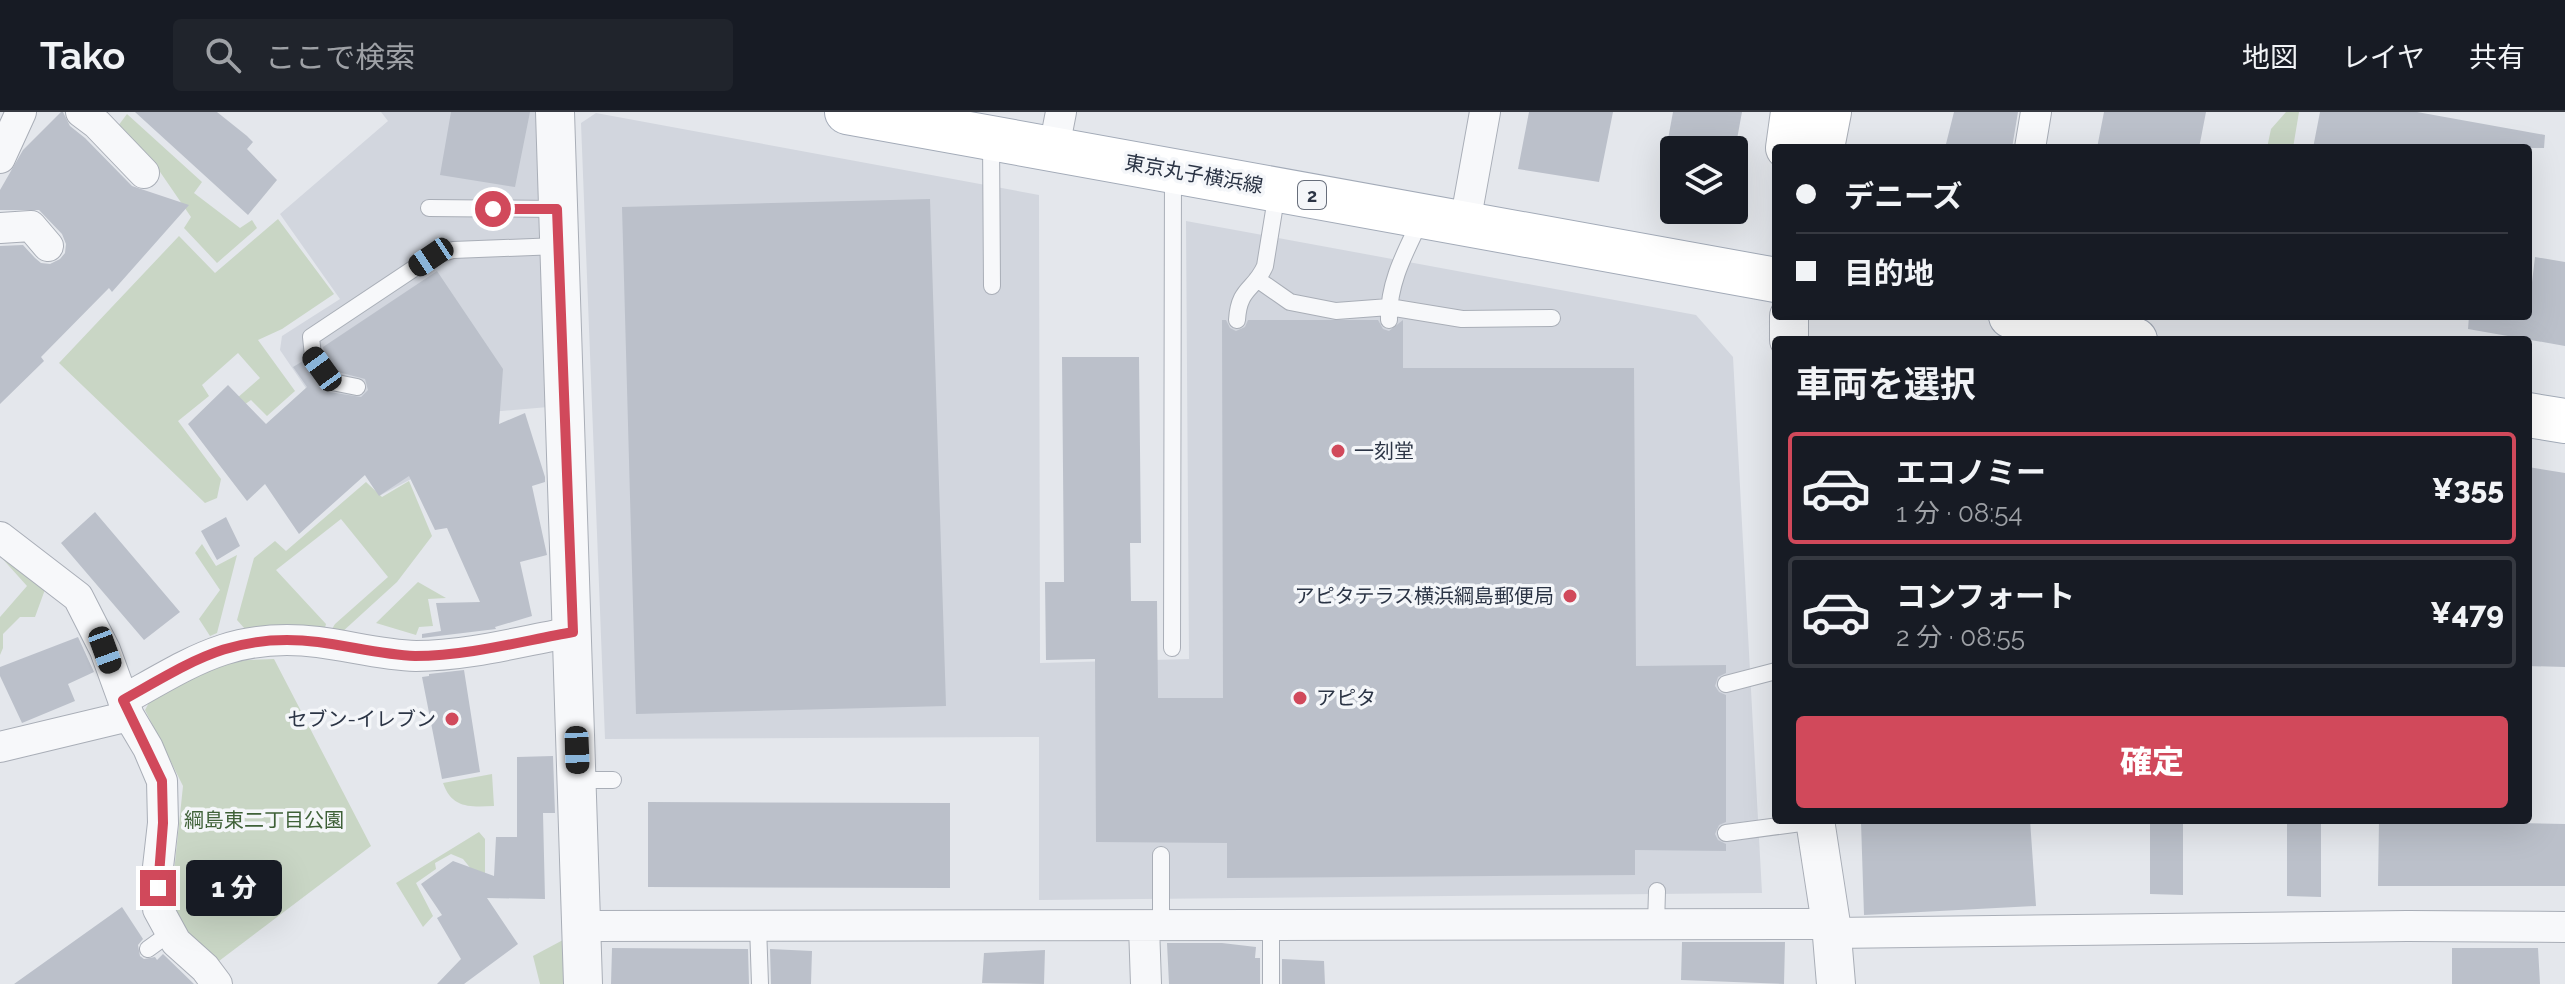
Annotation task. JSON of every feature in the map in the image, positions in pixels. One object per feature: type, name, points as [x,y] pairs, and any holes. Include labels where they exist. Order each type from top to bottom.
[{"type":"main road","name":"東京丸子横浜線","points":[[847,112],[991,137],[1058,130],[1173,170],[1772,279]]},
{"type":"main road","points":[[1788,144],[1792,112]]},
{"type":"main road","points":[[1824,144],[1830,112]]},
{"type":"main road","points":[[2032,320],[2114,336]]},
{"type":"main road","points":[[2532,416],[2565,421]]},
{"type":"street","points":[[0,158],[21,112]]},
{"type":"street","points":[[81,112],[97,124],[144,173]]},
{"type":"street","points":[[555,112],[573,632],[595,780],[582,926],[583,984]]},
{"type":"street","points":[[1465,223],[1485,112]]},
{"type":"street","points":[[2031,144],[2036,112]]},
{"type":"street","points":[[0,228],[31,226],[48,246]]},
{"type":"street","points":[[0,537],[78,597],[105,650],[126,708],[162,781],[159,941],[176,942],[205,968],[217,984]]},
{"type":"street","points":[[0,747],[126,708],[198,657],[230,646],[257,641],[302,640],[414,656],[462,652],[573,632]]},
{"type":"street","points":[[1816,824],[1832,929],[1836,984]]},
{"type":"street","points":[[582,926],[2565,927]]},
{"type":"street","points":[[1146,984],[1152,926]]},
{"type":"lane","points":[[991,137],[992,286]]},
{"type":"lane","points":[[1172,648],[1173,170]]},
{"type":"lane","points":[[1237,320],[1241,295],[1265,266],[1278,189]]},
{"type":"lane","points":[[429,208],[557,209]]},
{"type":"lane","points":[[1389,314],[1393,280],[1422,216]]},
{"type":"lane","points":[[357,387],[332,382],[313,356],[311,337],[431,257],[453,250],[558,246]]},
{"type":"lane","points":[[1257,279],[1290,302],[1336,311],[1462,319],[1552,318]]},
{"type":"lane","points":[[1726,684],[1772,672]]},
{"type":"lane","points":[[1726,833],[1794,824]]},
{"type":"lane","points":[[1152,926],[1161,855]]},
{"type":"lane","points":[[1656,925],[1657,891]]},
{"type":"lane","points":[[1271,925],[1271,984]]},
{"type":"lane","points":[[758,926],[760,984]]},
{"type":"shaded area","points":[[381,112],[539,112],[548,407],[477,413],[485,440],[379,496],[280,350],[282,336],[340,299],[280,214],[388,121]]},
{"type":"shaded area","points":[[596,113],[1039,195],[1040,663],[1189,659],[1186,221],[1696,315],[1733,357],[1762,893],[1039,900],[1039,737],[605,739],[581,123]]},
{"type":"green space","points":[[2286,112],[2299,112],[2294,144],[2268,144],[2271,129]]},
{"type":"green space","points":[[127,114],[202,182],[194,193],[240,228],[252,220],[257,228],[217,263],[184,228],[191,217],[156,166],[118,126]]},
{"type":"green space","points":[[278,219],[334,294],[282,329],[258,340],[295,391],[267,416],[251,400],[234,412],[228,406],[260,378],[238,353],[202,385],[209,396],[178,421],[221,479],[217,498],[205,503],[59,363],[179,236],[215,273]]},
{"type":"green space","points":[[409,481],[432,536],[397,582],[341,633],[332,629],[335,624],[388,577],[341,519],[276,570],[326,624],[324,631],[245,629],[237,620],[254,558],[275,541],[286,551],[366,482],[382,497]]},
{"type":"green space","points":[[202,544],[216,566],[237,555],[217,633],[210,636],[199,619],[220,590],[195,553]]},
{"type":"green space","points":[[0,551],[47,584],[35,617],[20,617],[3,634],[0,655],[0,617],[27,586],[0,556]]},
{"type":"green space","points":[[418,582],[446,598],[428,599],[433,626],[419,627],[416,635],[376,623]]},
{"type":"green space","name":"綱島東二丁目公園","points":[[274,659],[371,846],[219,961],[178,923],[171,901],[183,786],[145,710],[152,697],[227,661]]},
{"type":"green space","points":[[492,774],[494,806],[463,805],[452,798],[443,783]]},
{"type":"green space","points":[[479,832],[485,839],[485,886],[463,859],[451,854],[435,863],[436,869],[416,883],[433,916],[423,927],[396,883]]},
{"type":"green space","points":[[563,940],[563,984],[540,984],[533,956]]},
{"type":"building","points":[[61,112],[70,126],[132,186],[189,205],[112,292],[109,288],[41,357],[44,361],[0,404],[0,246],[23,245],[41,263],[50,264],[65,253],[66,244],[62,234],[39,210],[0,210],[0,190],[23,150]]},
{"type":"building","points":[[135,112],[217,112],[253,142],[247,149],[277,180],[248,215]]},
{"type":"building","points":[[451,112],[530,112],[515,187],[440,175]]},
{"type":"building","points":[[1529,112],[1613,112],[1599,182],[1518,169]]},
{"type":"building","points":[[1673,112],[1742,112],[1738,136],[1669,136]]},
{"type":"building","points":[[1954,112],[2018,112],[2013,144],[1946,144]]},
{"type":"building","points":[[2104,112],[2206,112],[2200,144],[2098,144]]},
{"type":"building","points":[[2320,112],[2417,112],[2545,135],[2544,148],[2532,148],[2532,144],[2314,144]]},
{"type":"building","points":[[930,199],[946,706],[636,714],[622,207]]},
{"type":"building","points":[[2535,257],[2565,262],[2565,346],[2532,340],[2532,336],[2508,336],[2468,329],[2469,320],[2532,320]]},
{"type":"building","points":[[437,271],[503,369],[499,424],[525,413],[545,477],[545,482],[532,486],[547,555],[520,562],[532,616],[496,629],[422,638],[422,634],[441,631],[436,603],[480,602],[447,528],[435,530],[409,476],[379,496],[365,475],[299,534],[265,484],[247,501],[188,424],[228,385],[266,424],[307,387],[293,367],[303,361],[329,392],[361,397],[368,390],[365,379],[338,372],[323,347]]},
{"type":"building","points":[[1222,320],[1226,320],[1230,328],[1236,331],[1245,327],[1248,320],[1378,320],[1383,329],[1389,331],[1403,320],[1403,368],[1634,368],[1636,666],[1726,665],[1726,673],[1718,677],[1715,686],[1726,695],[1726,822],[1719,825],[1715,834],[1718,840],[1726,844],[1726,851],[1635,850],[1635,875],[1227,878],[1227,843],[1096,842],[1095,659],[1046,660],[1045,582],[1064,582],[1062,357],[1139,357],[1141,543],[1130,543],[1131,601],[1157,601],[1158,698],[1223,698]]},
{"type":"building","points":[[2532,468],[2565,473],[2565,667],[2532,666]]},
{"type":"building","points":[[95,512],[180,612],[144,640],[61,543]]},
{"type":"building","points":[[226,517],[240,546],[217,560],[201,531]]},
{"type":"building","points":[[78,637],[94,672],[68,684],[75,701],[22,723],[0,676],[0,667]]},
{"type":"building","points":[[464,670],[480,772],[442,779],[422,677]]},
{"type":"building","points":[[553,756],[555,813],[543,813],[545,899],[487,898],[518,944],[464,984],[437,984],[461,959],[437,918],[442,915],[421,884],[453,861],[494,876],[496,837],[517,837],[517,757]]},
{"type":"building","points":[[648,802],[950,803],[950,888],[648,887]]},
{"type":"building","points":[[1861,824],[2030,824],[2036,906],[1864,915]]},
{"type":"building","points":[[2150,824],[2183,824],[2183,895],[2150,894]]},
{"type":"building","points":[[2287,824],[2321,824],[2321,897],[2287,896]]},
{"type":"building","points":[[2379,824],[2565,824],[2565,886],[2378,886]]},
{"type":"building","points":[[122,907],[143,939],[138,945],[140,956],[144,959],[155,957],[157,960],[163,954],[194,984],[14,984]]},
{"type":"building","points":[[1682,942],[1785,942],[1784,984],[1681,980]]},
{"type":"building","points":[[1167,943],[1222,943],[1256,947],[1255,958],[1260,958],[1260,984],[1169,984]]},
{"type":"building","points":[[612,948],[748,949],[749,984],[611,984]]},
{"type":"building","points":[[2452,948],[2538,948],[2540,984],[2452,984]]},
{"type":"building","points":[[770,949],[812,951],[811,984],[771,984]]},
{"type":"building","points":[[1045,950],[1044,984],[982,983],[984,953]]},
{"type":"building","points":[[1282,959],[1324,961],[1325,984],[1282,984]]},
{"type":"place","name":"一刻堂","points":[[1338,451]]},
{"type":"place","name":"アピタテラス横浜綱島郵便局","points":[[1570,596]]},
{"type":"place","name":"アピタ","points":[[1300,698]]},
{"type":"place","name":"セブン-イレブン","points":[[452,719]]},
{"type":"route","points":[[158,888],[163,823],[162,781],[123,700],[198,657],[257,641],[302,640],[414,656],[462,652],[573,632],[557,209],[493,209]]}]
